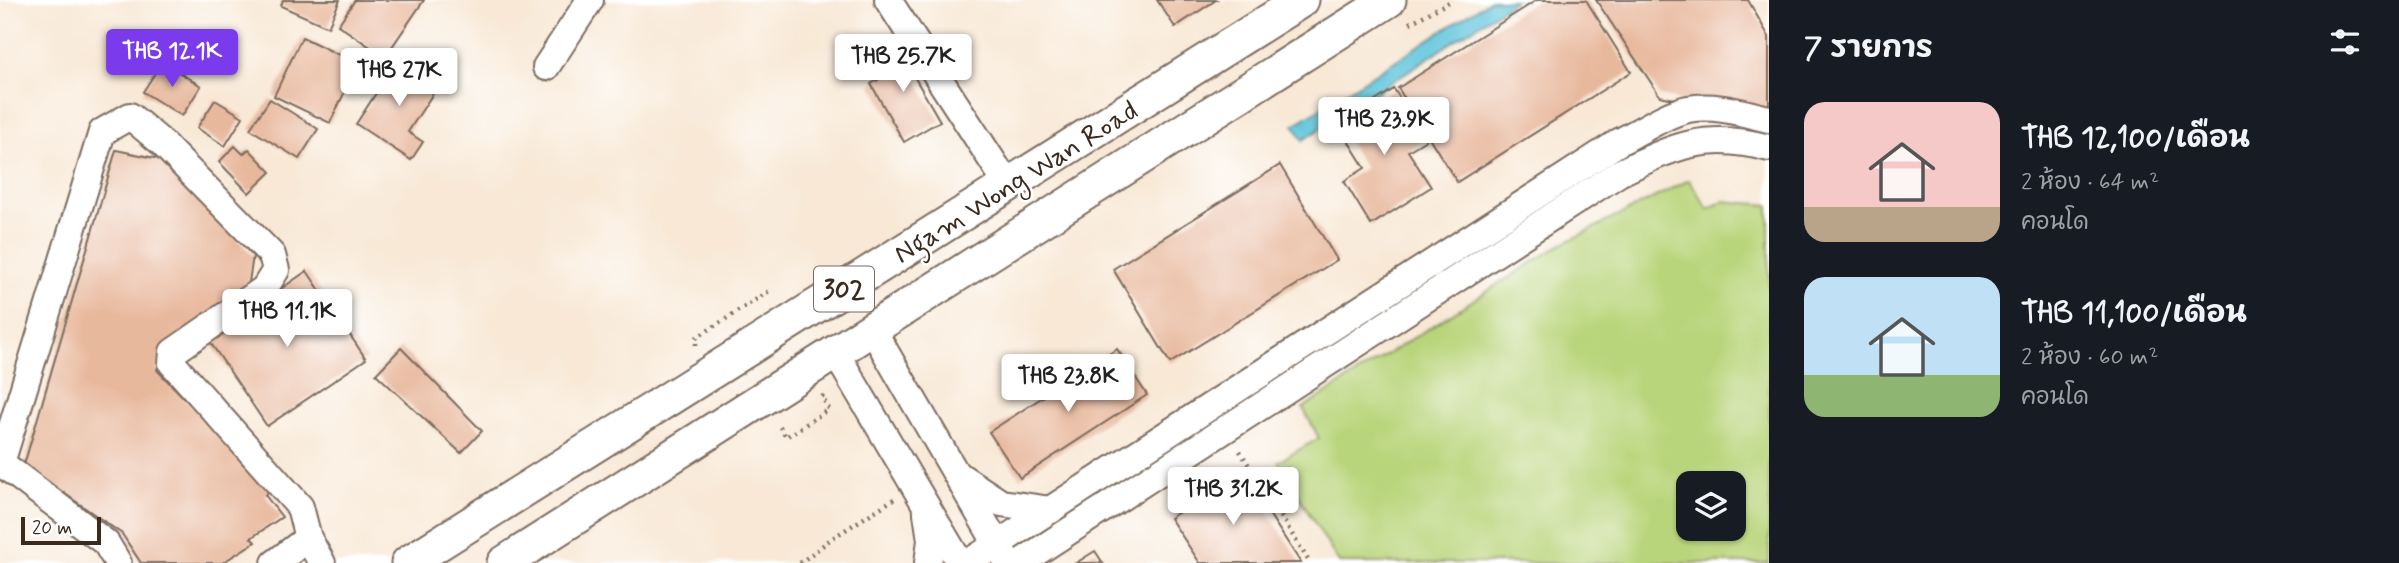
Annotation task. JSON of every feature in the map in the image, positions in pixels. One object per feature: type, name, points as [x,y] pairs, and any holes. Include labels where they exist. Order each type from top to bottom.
[{"type":"main road","name":"Ngam Wong Wan Road","points":[[504,563],[1389,0]]},
{"type":"main road","points":[[1304,54],[1411,0]]},
{"type":"main road","name":"Ngam Wong Wan Road","points":[[408,563],[1293,4]]},
{"type":"street","points":[[546,67],[590,0]]},
{"type":"street","points":[[887,0],[1008,185]]},
{"type":"street","points":[[968,563],[1002,554],[1051,510],[1619,142],[1678,112],[1690,109],[1721,109],[1769,118]]},
{"type":"street","points":[[118,563],[106,543],[1,463],[102,132],[130,116],[161,142],[272,255],[276,270],[264,289],[173,352],[172,363],[300,507],[308,538],[322,563]]},
{"type":"street","points":[[1020,563],[1619,173],[1664,151],[1710,140],[1740,140],[1769,148]]},
{"type":"street","points":[[872,329],[1002,554]]},
{"type":"street","points":[[835,352],[960,563]]},
{"type":"street","points":[[956,473],[1000,503],[1051,510]]},
{"type":"street","points":[[926,506],[931,540],[928,563]]},
{"type":"street","points":[[275,563],[308,538]]},
{"type":"path","points":[[696,345],[696,338],[771,290]]},
{"type":"path","points":[[780,427],[786,437],[829,409],[822,397],[828,393]]},
{"type":"path","points":[[1235,441],[1310,563]]},
{"type":"path","points":[[800,563],[831,539],[897,497]]},
{"type":"green space","points":[[1689,180],[1708,209],[1723,201],[1769,205],[1769,563],[1339,563],[1278,462],[1319,438],[1303,408],[1560,245]]},
{"type":"water","points":[[1491,0],[1516,0],[1303,140],[1294,125]]},
{"type":"building","points":[[283,0],[340,0],[328,27],[281,6]]},
{"type":"building","points":[[355,0],[424,0],[385,57],[338,25]]},
{"type":"building","points":[[1157,0],[1216,0],[1175,27]]},
{"type":"building","points":[[1537,0],[1586,0],[1631,72],[1457,182],[1398,88]]},
{"type":"building","points":[[1596,0],[1748,0],[1769,37],[1769,119],[1660,96]]},
{"type":"building","points":[[302,37],[358,64],[330,123],[274,96]]},
{"type":"building","points":[[904,43],[914,62],[908,66],[940,121],[904,142],[871,84],[878,80],[873,72],[882,67],[877,59]]},
{"type":"building","points":[[399,58],[439,84],[408,132],[423,142],[411,160],[356,124]]},
{"type":"building","points":[[162,62],[201,86],[182,116],[143,92]]},
{"type":"building","points":[[1394,89],[1426,140],[1408,151],[1431,187],[1371,225],[1344,181],[1365,168],[1338,125]]},
{"type":"building","points":[[270,99],[318,129],[299,159],[250,129]]},
{"type":"building","points":[[215,100],[243,117],[225,146],[197,128]]},
{"type":"building","points":[[235,146],[243,154],[249,149],[271,172],[249,193],[219,162]]},
{"type":"building","points":[[116,150],[164,160],[253,256],[248,289],[163,348],[157,370],[272,489],[265,495],[282,517],[251,538],[255,542],[222,563],[141,563],[122,534],[24,465]]},
{"type":"building","points":[[1280,165],[1337,260],[1170,363],[1113,269]]},
{"type":"building","points":[[307,271],[366,359],[267,426],[208,339]]},
{"type":"building","points":[[401,348],[482,431],[461,453],[376,374]]},
{"type":"building","points":[[1117,349],[1147,395],[1020,478],[989,432]]},
{"type":"building","points":[[1241,471],[1301,563],[1200,563],[1170,518]]},
{"type":"building","points":[[1095,551],[1103,563],[1076,563]]}]
